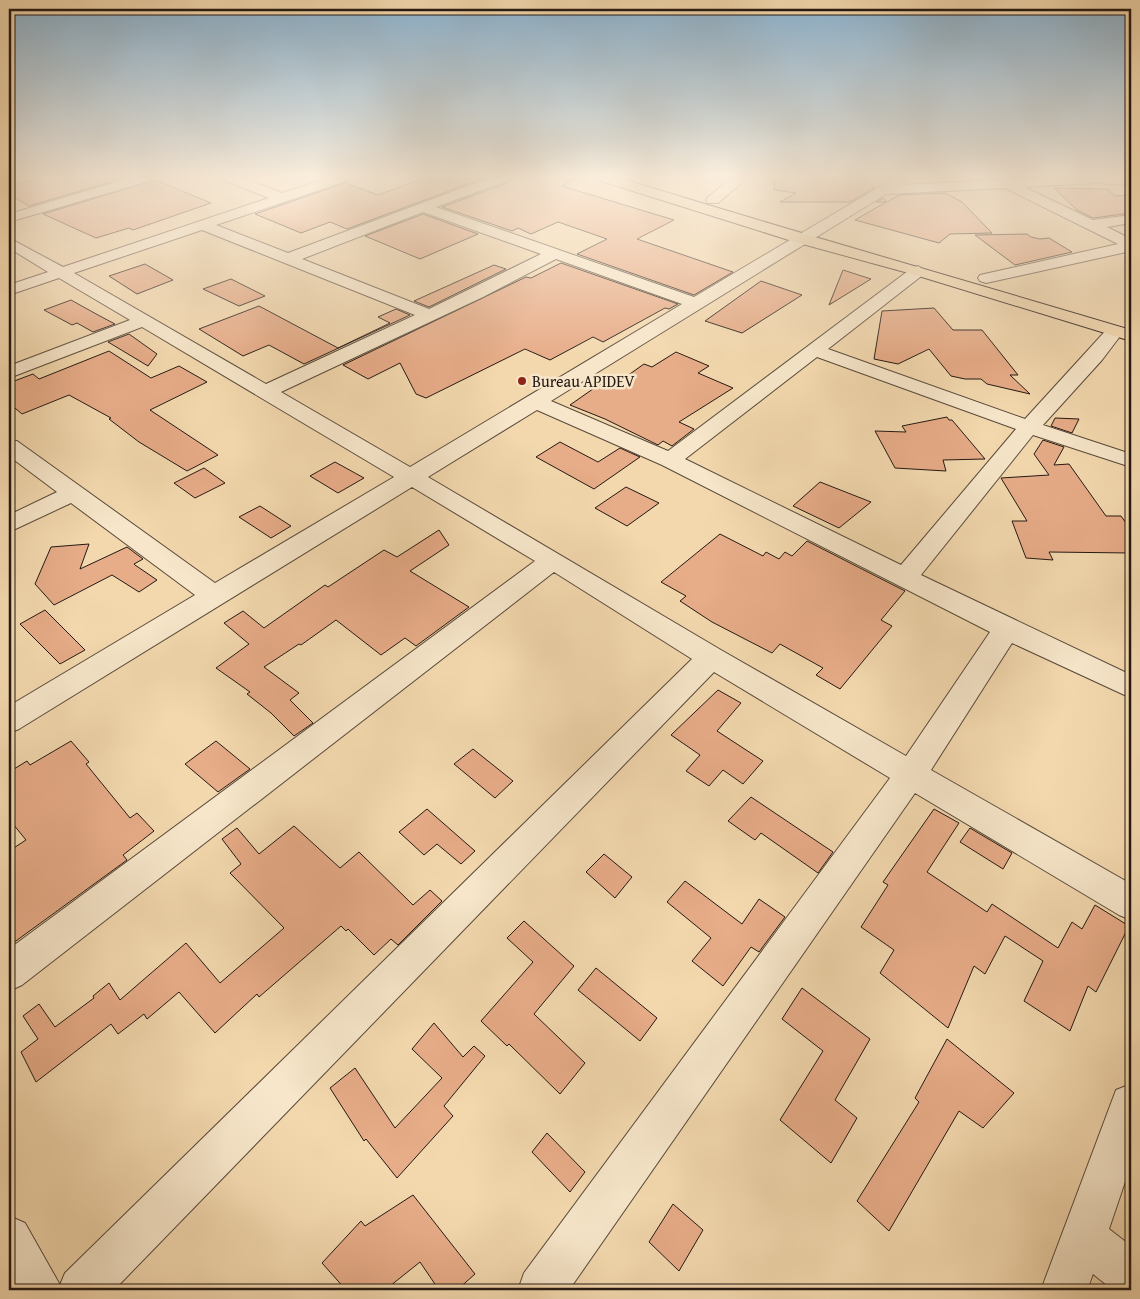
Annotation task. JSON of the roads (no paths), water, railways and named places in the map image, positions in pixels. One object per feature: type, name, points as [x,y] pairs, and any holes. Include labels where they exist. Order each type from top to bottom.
[{"type":"highway","points":[[818,239],[918,271],[1123,324]]},
{"type":"highway","points":[[822,239],[986,278],[1123,324]]},
{"type":"street","points":[[9,290],[162,239]]},
{"type":"street","points":[[236,239],[430,316]]},
{"type":"street","points":[[287,260],[343,239]]},
{"type":"street","points":[[514,239],[695,303]]},
{"type":"street","points":[[9,721],[216,597],[408,477],[801,239]]},
{"type":"street","points":[[1117,239],[1131,246]]},
{"type":"street","points":[[9,242],[408,477],[553,560],[711,657],[1131,904]]},
{"type":"street","points":[[986,278],[1131,246]]},
{"type":"street","points":[[265,392],[430,316],[556,253]]},
{"type":"street","points":[[670,460],[918,271]]},
{"type":"street","points":[[9,372],[143,321]]},
{"type":"street","points":[[905,577],[1029,427],[1123,324]]},
{"type":"street","points":[[814,350],[1029,427],[1131,461]]},
{"type":"street","points":[[533,401],[670,460],[1007,629],[1131,688]]},
{"type":"street","points":[[9,446],[216,597]]},
{"type":"street","points":[[9,524],[73,493]]},
{"type":"street","points":[[9,972],[553,560]]},
{"type":"street","points":[[541,1290],[911,774],[1007,629]]},
{"type":"street","points":[[82,1290],[711,657]]},
{"type":"street","points":[[1064,1290],[1131,1105]]},
{"type":"street","points":[[1083,1237],[1131,1275]]},
{"type":"street","points":[[9,1239],[39,1290]]},
{"type":"place","name":"Bureau APIDEV","points":[[522,381]]}]
